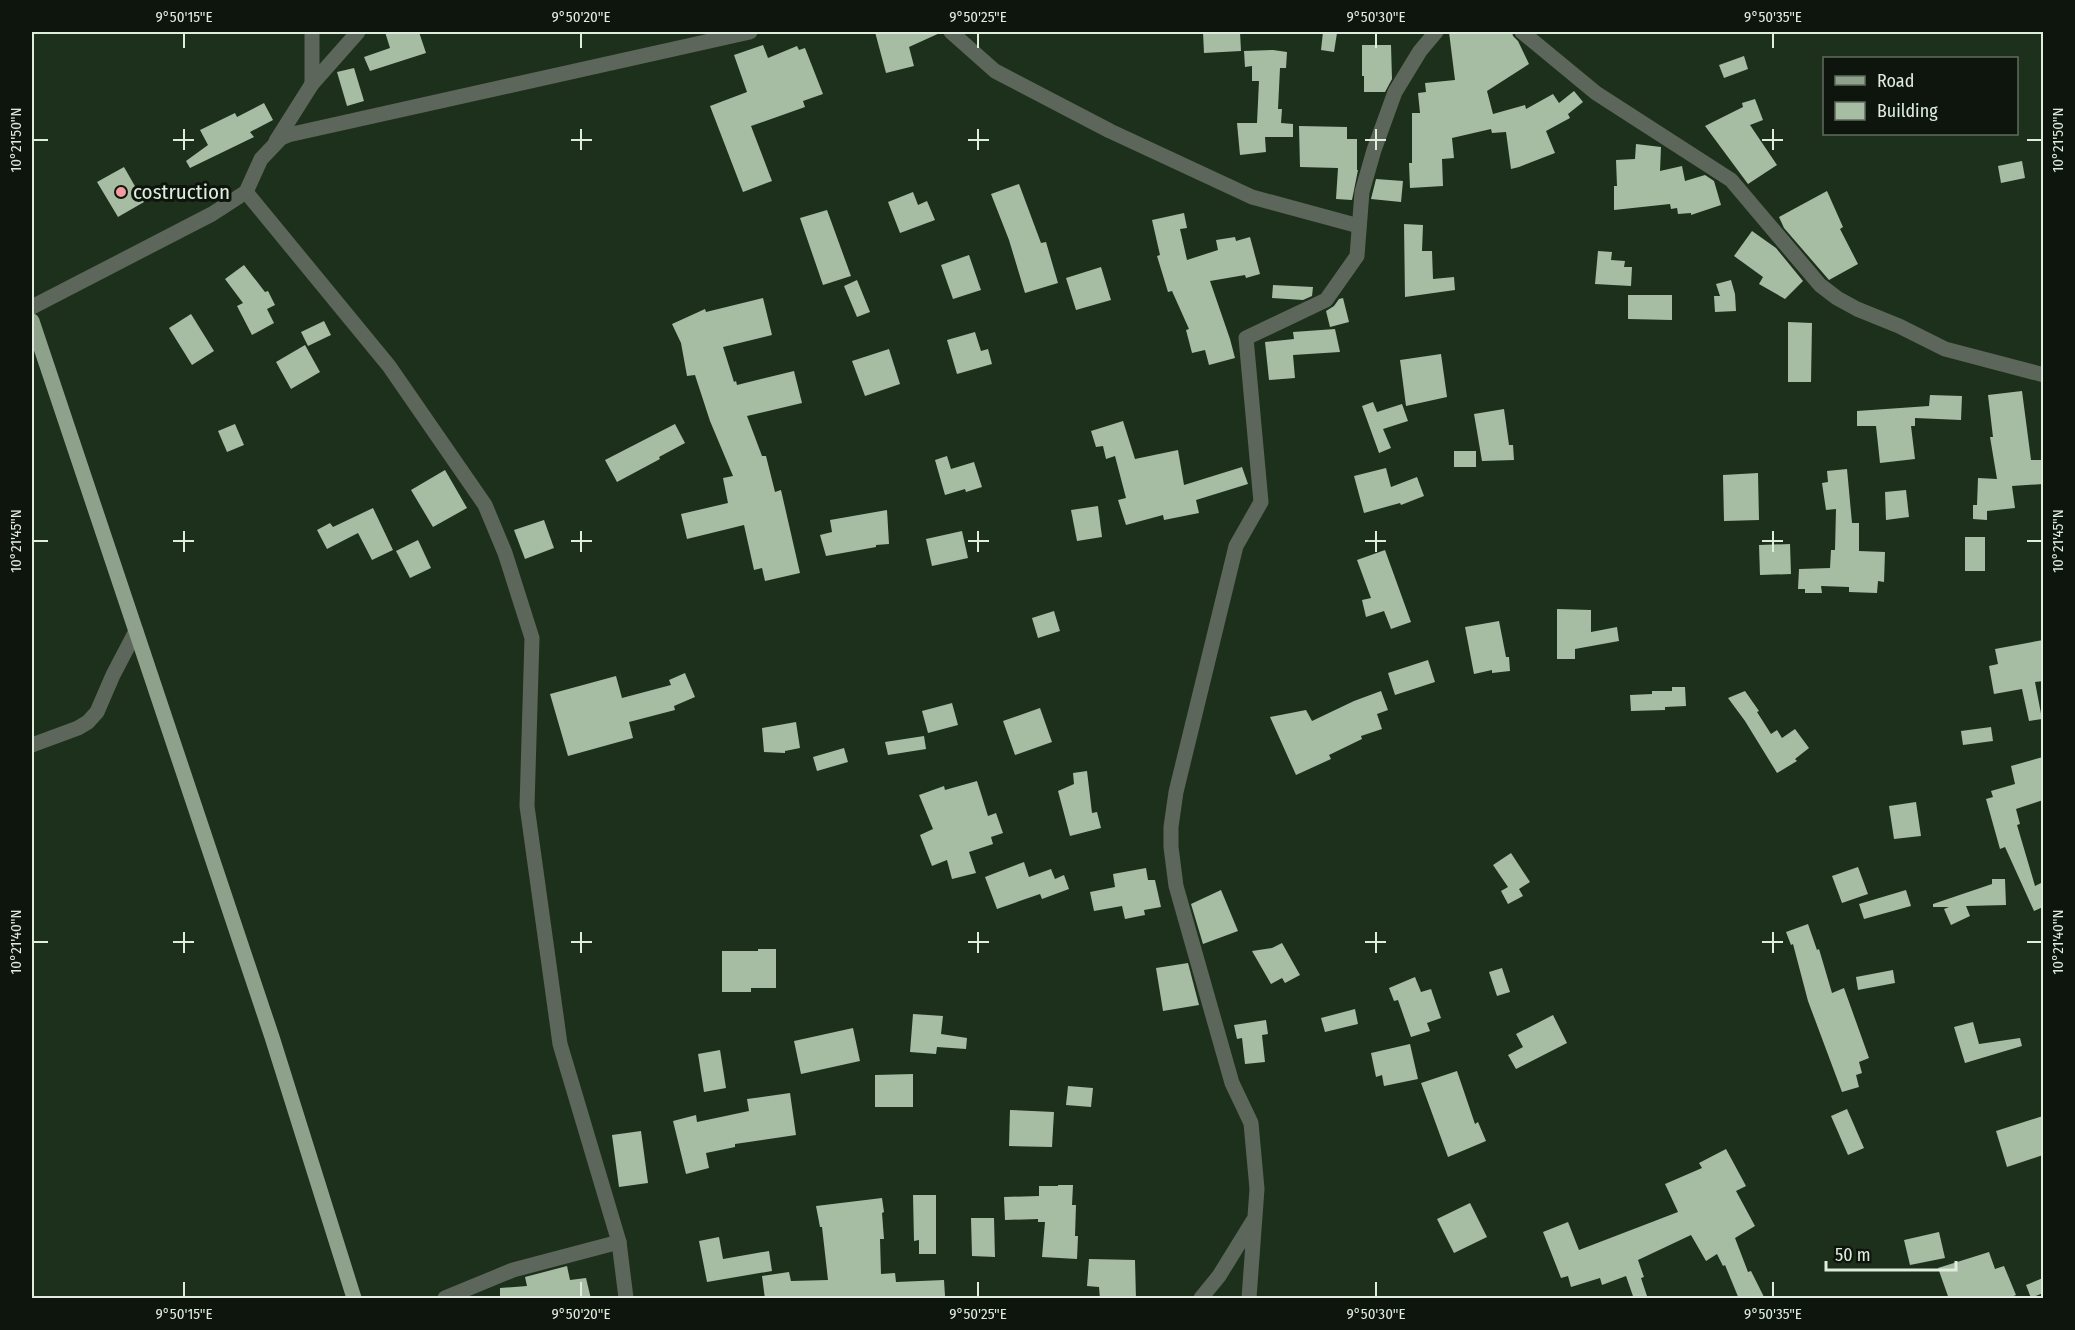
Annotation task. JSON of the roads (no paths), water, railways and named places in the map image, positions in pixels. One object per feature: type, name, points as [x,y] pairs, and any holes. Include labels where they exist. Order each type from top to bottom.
[{"type":"main road","points":[[32,321],[96,518],[272,1037],[354,1299]]},
{"type":"street","points":[[312,32],[312,84]]},
{"type":"street","points":[[271,148],[312,84],[358,32]]},
{"type":"street","points":[[32,308],[212,214],[246,192],[261,159],[281,138],[288,135],[750,32]]},
{"type":"street","points":[[951,32],[995,71],[1110,131],[1252,197],[1359,226]]},
{"type":"street","points":[[1249,1299],[1257,1189],[1251,1123],[1232,1083],[1176,886],[1171,827],[1176,792],[1236,546],[1261,502],[1246,338],[1326,300],[1357,256],[1362,192],[1374,150],[1395,92],[1420,51],[1437,32]]},
{"type":"street","points":[[1522,32],[1596,93],[1731,180],[1820,285],[1837,298],[1945,349],[2043,375]]},
{"type":"street","points":[[246,192],[389,366],[485,505],[505,553],[532,638],[527,806],[560,1044],[619,1242],[626,1299]]},
{"type":"street","points":[[32,745],[78,728],[97,712],[136,631]]},
{"type":"street","points":[[1202,1299],[1255,1218]]},
{"type":"street","points":[[445,1299],[513,1270],[619,1242]]},
{"type":"place","name":"costruction","points":[[121,192]]}]
